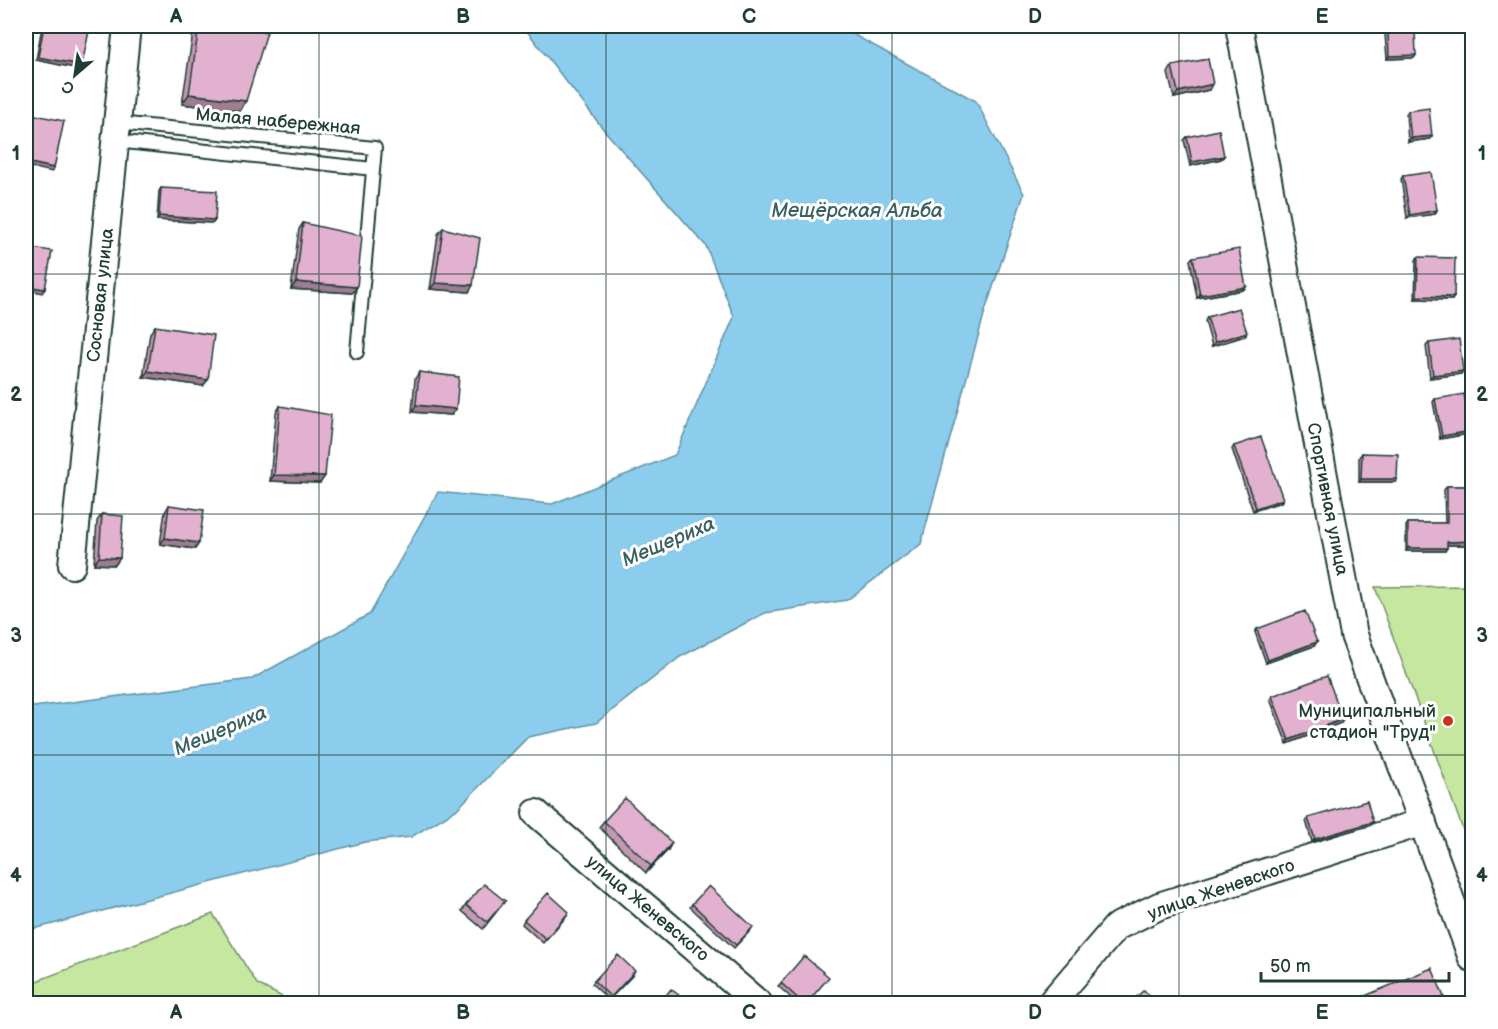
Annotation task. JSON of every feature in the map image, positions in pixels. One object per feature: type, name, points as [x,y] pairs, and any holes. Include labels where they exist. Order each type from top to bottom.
[{"type":"street","name":"Сосновая улица","points":[[72,565],[127,26]]},
{"type":"street","name":"Спортивная улица","points":[[1239,26],[1354,635],[1473,958]]},
{"type":"street","name":"улица Женевского","points":[[536,813],[759,1004]]},
{"type":"street","name":"улица Женевского","points":[[1050,1004],[1116,927],[1160,906],[1423,822]]},
{"type":"lane","points":[[116,132],[373,169]]},
{"type":"lane","name":"Малая набережная","points":[[116,132],[375,148],[357,352]]},
{"type":"green space","name":"Муниципальный стадион \"Труд\"","points":[[1472,586],[1472,855],[1375,587]]},
{"type":"green space","points":[[213,914],[257,984],[294,1003],[26,1003],[26,985]]},
{"type":"water","name":"Мещёрская Альба","points":[[523,26],[843,26],[845,30],[976,101],[1024,194],[985,311],[921,544],[847,600],[765,613],[680,657],[596,723],[528,737],[456,810],[411,837],[365,842],[26,931],[26,708],[252,679],[370,614],[438,492],[552,504],[675,455],[734,317],[706,246],[604,130]]},
{"type":"building","points":[[44,26],[90,26],[82,65],[38,57]]},
{"type":"building","points":[[199,26],[237,26],[267,32],[246,101],[189,94]]},
{"type":"building","points":[[1415,30],[1416,55],[1389,56],[1388,32]]},
{"type":"building","points":[[1208,59],[1213,84],[1178,92],[1172,66]]},
{"type":"building","points":[[1429,108],[1432,136],[1411,138],[1408,111]]},
{"type":"building","points":[[26,113],[64,121],[54,168],[26,162]]},
{"type":"building","points":[[1219,130],[1224,156],[1192,162],[1187,137]]},
{"type":"building","points":[[1431,172],[1437,210],[1410,215],[1403,176]]},
{"type":"building","points":[[161,188],[217,191],[215,220],[159,216]]},
{"type":"building","points":[[303,223],[362,236],[357,287],[296,282]]},
{"type":"building","points":[[443,228],[480,238],[473,285],[435,283]]},
{"type":"building","points":[[26,247],[52,251],[45,289],[26,286]]},
{"type":"building","points":[[1239,249],[1246,287],[1200,295],[1193,257]]},
{"type":"building","points":[[1418,257],[1455,258],[1454,297],[1417,296]]},
{"type":"building","points":[[1239,308],[1247,332],[1215,342],[1207,317]]},
{"type":"building","points":[[155,326],[214,335],[208,380],[148,371]]},
{"type":"building","points":[[1459,339],[1463,371],[1433,375],[1429,343]]},
{"type":"building","points":[[419,372],[459,377],[456,409],[416,405]]},
{"type":"building","points":[[1464,394],[1471,431],[1442,436],[1435,399]]},
{"type":"building","points":[[280,406],[331,415],[325,476],[274,475]]},
{"type":"building","points":[[1261,437],[1283,499],[1256,508],[1234,446]]},
{"type":"building","points":[[1362,453],[1398,454],[1397,479],[1361,479]]},
{"type":"building","points":[[1447,486],[1473,486],[1473,541],[1447,542],[1447,548],[1408,548],[1408,523],[1447,523]]},
{"type":"building","points":[[169,505],[204,510],[199,543],[165,538]]},
{"type":"building","points":[[102,514],[123,516],[120,558],[99,557]]},
{"type":"building","points":[[1305,611],[1317,642],[1268,660],[1257,629]]},
{"type":"building","points":[[1327,676],[1343,719],[1289,740],[1272,696]]},
{"type":"building","points":[[625,798],[672,843],[651,866],[604,821]]},
{"type":"building","points":[[1367,801],[1373,822],[1315,839],[1308,818]]},
{"type":"building","points":[[484,884],[505,901],[487,922],[466,905]]},
{"type":"building","points":[[709,886],[753,927],[736,945],[692,904]]},
{"type":"building","points":[[548,893],[569,912],[546,939],[524,920]]},
{"type":"building","points":[[618,955],[635,971],[611,997],[594,981]]},
{"type":"building","points":[[804,956],[829,977],[806,1004],[781,983]]},
{"type":"building","points":[[1432,968],[1444,997],[1427,1004],[1348,1004],[1348,1003]]},
{"type":"building","points":[[671,989],[690,1004],[659,1004]]},
{"type":"building","points":[[1144,990],[1157,1004],[1129,1004]]},
{"type":"place","name":"Муниципальный стадион \"Труд\"","points":[[1448,721]]},
{"type":"water label","name":"Мещериха","points":[[668,541]]},
{"type":"water label","name":"Мещериха","points":[[220,730]]}]
